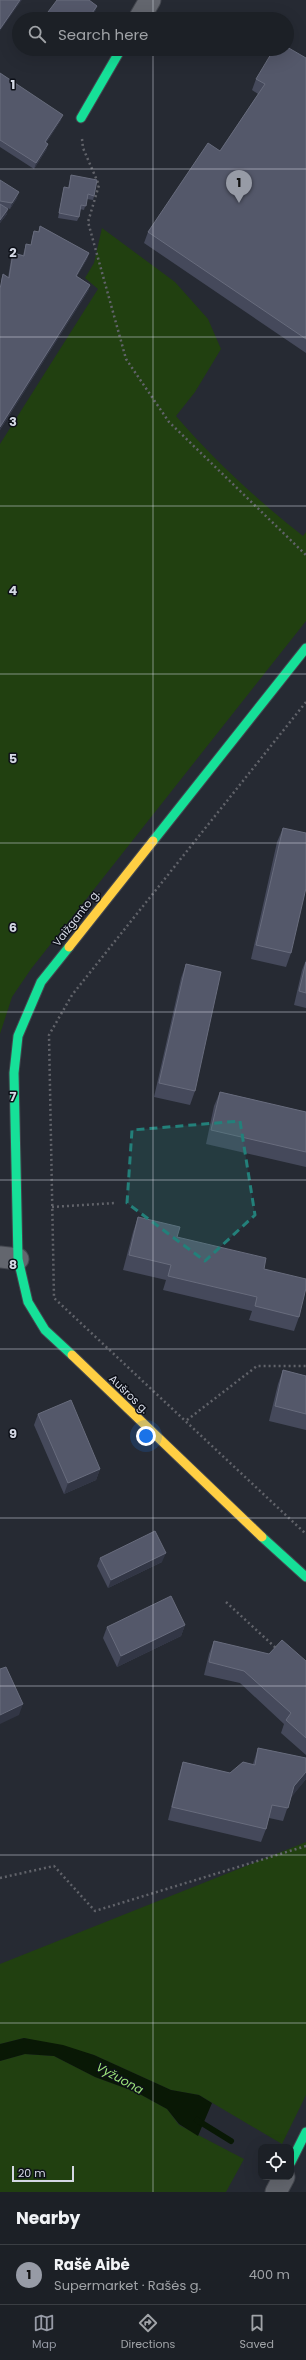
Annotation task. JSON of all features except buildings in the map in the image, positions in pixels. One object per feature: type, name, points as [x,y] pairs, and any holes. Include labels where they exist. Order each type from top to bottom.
[{"type":"street","points":[[143,12],[150,0]]},
{"type":"street","points":[[81,118],[117,56]]},
{"type":"street","name":"Vaižganto g.","points":[[9,1258],[14,1073],[18,1036],[41,982],[306,648]]},
{"type":"street","name":"Aušros g.","points":[[9,1258],[28,1302],[44,1330],[271,1546],[306,1577]]},
{"type":"street","points":[[294,2156],[306,2132]]},
{"type":"street","points":[[276,2192],[282,2180]]},
{"type":"path","points":[[81,118],[83,148],[99,184],[88,222],[126,359],[169,422],[306,555]]},
{"type":"path","points":[[306,702],[72,995],[49,1035],[54,1298],[187,1420],[306,1534]]},
{"type":"path","points":[[52,1207],[115,1202]]},
{"type":"path","points":[[187,1420],[257,1366],[306,1366]]},
{"type":"path","points":[[226,1602],[283,1654]]},
{"type":"path","points":[[0,1878],[54,1866],[95,1911],[306,1846]]},
{"type":"highlighted area","points":[[240,1121],[255,1215],[205,1261],[127,1203],[132,1130]]},
{"type":"green space","points":[[102,228],[175,282],[208,319],[221,349],[195,392],[176,416],[205,448],[253,494],[303,536],[306,532],[306,621],[31,969],[12,997],[0,1034],[0,444],[98,289],[85,278],[94,263]]},
{"type":"green space","points":[[306,1842],[306,2095],[282,2144],[199,2095],[171,2090],[94,2055],[24,2038],[0,2044],[0,1964]]},
{"type":"green space","points":[[25,2054],[54,2056],[95,2077],[136,2092],[167,2109],[179,2125],[244,2159],[226,2192],[0,2192],[0,2061]]},
{"type":"water","points":[[24,2038],[63,2045],[94,2055],[171,2090],[199,2095],[212,2103],[198,2136],[179,2124],[167,2109],[136,2092],[95,2077],[54,2056],[25,2054],[0,2061],[0,2044]]},
{"type":"waterway","name":"Vyžuona","points":[[197,2120],[231,2141]]},
{"type":"traffic: fast","points":[[81,118],[117,56]]},
{"type":"traffic: fast","points":[[153,841],[306,648]]},
{"type":"traffic: fast","points":[[69,947],[41,982],[18,1036],[14,1073],[18,1259],[28,1302],[45,1330],[72,1355]]},
{"type":"traffic: fast","points":[[262,1537],[306,1577]]},
{"type":"traffic: fast","points":[[294,2156],[306,2132]]},
{"type":"traffic: slow","points":[[69,947],[153,841]]},
{"type":"traffic: slow","points":[[72,1355],[262,1537]]},
{"type":"place","name":"Rašė Aibė","points":[[239,203]]}]
